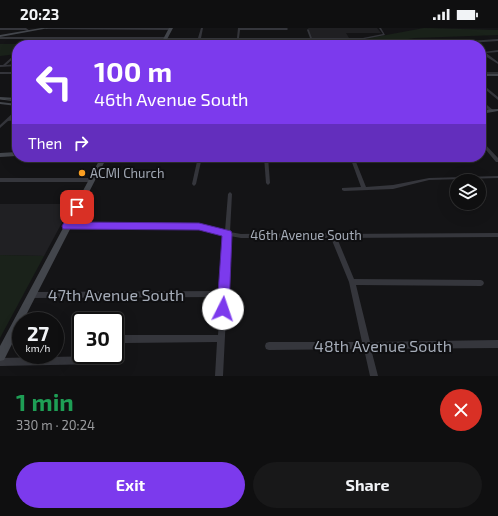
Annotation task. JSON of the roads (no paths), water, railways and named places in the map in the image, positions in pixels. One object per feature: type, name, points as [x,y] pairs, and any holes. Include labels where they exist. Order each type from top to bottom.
[{"type":"street","points":[[0,28],[29,30],[47,28],[171,28],[166,39]]},
{"type":"street","points":[[0,37],[37,28]]},
{"type":"street","points":[[199,39],[202,28]]},
{"type":"street","points":[[237,39],[239,28],[288,29]]},
{"type":"street","points":[[0,37],[363,39],[384,34],[380,28]]},
{"type":"street","points":[[90,38],[100,29]]},
{"type":"street","points":[[308,30],[311,39]]},
{"type":"street","points":[[486,41],[498,40]]},
{"type":"street","points":[[486,53],[498,51]]},
{"type":"street","points":[[486,56],[498,63]]},
{"type":"street","points":[[490,58],[498,57]]},
{"type":"street","points":[[2,65],[12,59]]},
{"type":"street","points":[[0,73],[12,73]]},
{"type":"street","points":[[486,73],[498,73]]},
{"type":"street","points":[[486,88],[498,99]]},
{"type":"street","points":[[0,98],[12,99]]},
{"type":"street","points":[[0,103],[12,104]]},
{"type":"street","points":[[486,105],[492,110]]},
{"type":"street","points":[[486,111],[498,110]]},
{"type":"street","points":[[0,127],[12,116]]},
{"type":"street","points":[[487,149],[498,161]]},
{"type":"street","points":[[0,155],[12,154]]},
{"type":"street","points":[[0,356],[101,162]]},
{"type":"street","points":[[194,184],[199,162]]},
{"type":"street","points":[[266,162],[268,183]]},
{"type":"street","points":[[354,162],[364,187]]},
{"type":"street","points":[[344,189],[393,186],[429,178],[498,177]]},
{"type":"street","points":[[0,180],[92,180]]},
{"type":"street","points":[[218,376],[230,194]]},
{"type":"street","name":"46th Avenue South","points":[[67,226],[199,227],[241,236],[498,236]]},
{"type":"street","points":[[333,235],[352,282],[374,376]]},
{"type":"street","points":[[352,282],[481,283]]},
{"type":"street","name":"47th Avenue South","points":[[32,295],[224,294]]},
{"type":"street","points":[[124,339],[221,338]]},
{"type":"street","name":"48th Avenue South","points":[[269,346],[498,344]]},
{"type":"street","points":[[0,362],[72,361]]},
{"type":"tram line","points":[[486,73],[498,73]]},
{"type":"tram line","points":[[0,99],[12,100]]},
{"type":"place","name":"ACMI Church","points":[[82,173]]}]
